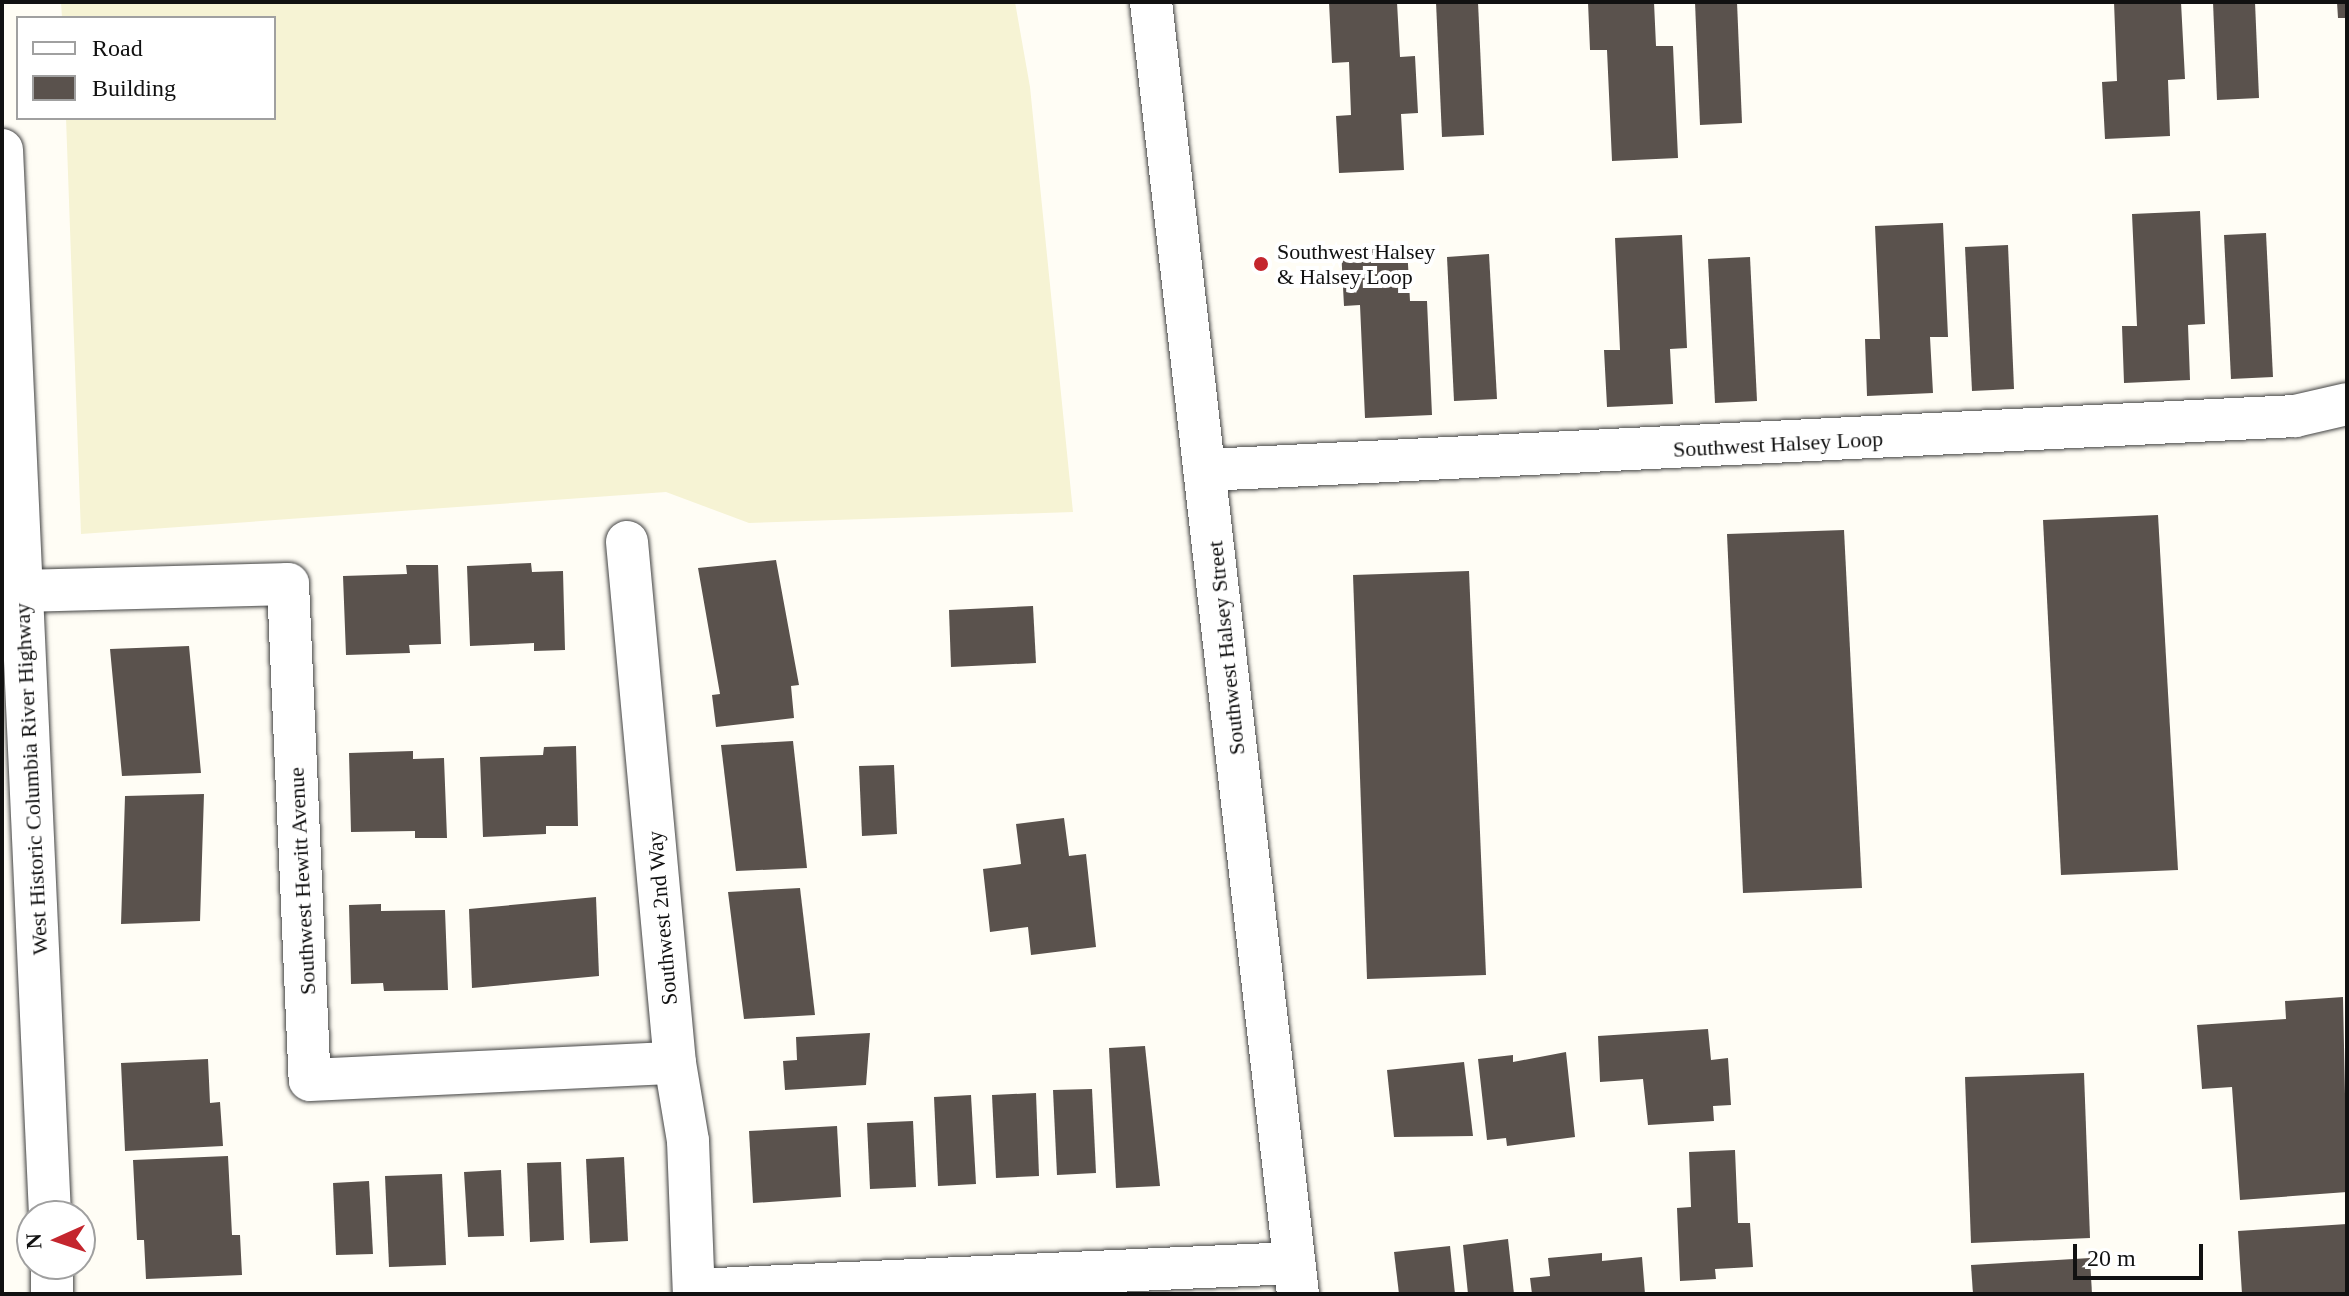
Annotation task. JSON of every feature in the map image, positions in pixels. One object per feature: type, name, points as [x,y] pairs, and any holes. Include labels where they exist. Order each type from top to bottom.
[{"type":"street","name":"Southwest Halsey Street","points":[[1151,2],[1207,470],[1296,1279]]},
{"type":"street","name":"West Historic Columbia River Highway","points":[[2,150],[49,1200]]},
{"type":"street","name":"Southwest Halsey Loop","points":[[1207,470],[2295,416],[2347,404]]},
{"type":"street","name":"Southwest 2nd Way","points":[[627,542],[675,1063],[688,1141],[694,1292]]},
{"type":"street","name":"Southwest Hewitt Avenue","points":[[22,591],[288,584],[310,1080],[675,1063]]},
{"type":"street","points":[[694,1292],[1296,1279]]},
{"type":"shaded area","points":[[61,2],[1015,2],[1030,87],[1073,512],[749,523],[666,492],[81,534],[66,120],[276,120],[276,16],[62,16]]},
{"type":"building","points":[[1329,2],[1397,2],[1400,57],[1415,56],[1418,113],[1401,114],[1404,170],[1339,173],[1336,116],[1351,115],[1349,62],[1332,63]]},
{"type":"building","points":[[1436,2],[1478,2],[1484,135],[1442,137]]},
{"type":"building","points":[[1588,2],[1654,2],[1656,46],[1673,46],[1678,158],[1612,161],[1607,50],[1590,50]]},
{"type":"building","points":[[1695,2],[1737,2],[1742,123],[1700,125]]},
{"type":"building","points":[[2114,2],[2181,2],[2185,79],[2168,80],[2170,136],[2105,139],[2102,82],[2117,81]]},
{"type":"building","points":[[2213,2],[2255,2],[2259,98],[2217,100]]},
{"type":"building","points":[[2337,2],[2347,2],[2347,18],[2338,18]]},
{"type":"building","points":[[2200,211],[2205,324],[2188,325],[2190,380],[2124,383],[2122,326],[2137,326],[2132,214]]},
{"type":"building","points":[[1943,223],[1948,337],[1930,337],[1933,393],[1867,396],[1865,339],[1880,339],[1875,226]]},
{"type":"building","points":[[2266,233],[2273,377],[2231,379],[2224,235]]},
{"type":"building","points":[[1682,235],[1687,348],[1670,349],[1673,404],[1607,407],[1604,350],[1620,350],[1615,238]]},
{"type":"building","points":[[2008,245],[2014,389],[1972,391],[1965,247]]},
{"type":"building","points":[[1407,246],[1410,301],[1427,301],[1432,415],[1365,418],[1360,305],[1344,306],[1341,249]]},
{"type":"building","points":[[1489,254],[1497,399],[1454,401],[1447,257]]},
{"type":"building","points":[[1750,257],[1757,401],[1715,403],[1708,259]]},
{"type":"building","points":[[2158,515],[2178,870],[2061,875],[2043,520]]},
{"type":"building","points":[[1844,530],[1862,888],[1743,893],[1727,534]]},
{"type":"building","points":[[776,560],[799,685],[791,686],[794,718],[716,727],[712,695],[720,694],[698,568]]},
{"type":"building","points":[[531,563],[532,572],[563,571],[565,650],[534,651],[534,643],[470,646],[467,566]]},
{"type":"building","points":[[406,565],[438,565],[441,644],[409,645],[410,653],[346,655],[343,576],[407,574]]},
{"type":"building","points":[[1469,571],[1486,975],[1367,979],[1353,575]]},
{"type":"building","points":[[1033,606],[1036,663],[951,667],[949,610]]},
{"type":"building","points":[[189,646],[201,773],[122,776],[110,649]]},
{"type":"building","points":[[793,741],[807,868],[736,871],[721,745]]},
{"type":"building","points":[[576,746],[578,826],[546,826],[546,834],[483,837],[480,757],[543,755],[544,747]]},
{"type":"building","points":[[413,751],[413,759],[444,758],[447,838],[415,838],[415,831],[351,832],[349,753]]},
{"type":"building","points":[[894,765],[897,834],[862,836],[859,766]]},
{"type":"building","points":[[204,794],[200,921],[121,924],[125,796]]},
{"type":"building","points":[[1064,818],[1069,856],[1086,854],[1096,947],[1031,955],[1028,927],[990,932],[983,869],[1021,864],[1016,824]]},
{"type":"building","points":[[800,888],[815,1015],[744,1019],[728,892]]},
{"type":"building","points":[[596,897],[599,976],[472,988],[469,909]]},
{"type":"building","points":[[381,904],[381,911],[445,910],[448,990],[384,991],[383,983],[351,984],[349,905]]},
{"type":"building","points":[[2343,997],[2347,1192],[2240,1200],[2232,1087],[2202,1089],[2197,1025],[2286,1019],[2285,1001]]},
{"type":"building","points":[[1708,1029],[1711,1060],[1728,1058],[1731,1105],[1713,1106],[1714,1121],[1648,1125],[1643,1079],[1600,1082],[1598,1036]]},
{"type":"building","points":[[870,1033],[866,1085],[785,1090],[783,1061],[797,1060],[796,1037]]},
{"type":"building","points":[[1145,1046],[1160,1186],[1116,1188],[1109,1048]]},
{"type":"building","points":[[1566,1052],[1575,1137],[1507,1146],[1506,1138],[1487,1140],[1478,1059],[1513,1055],[1513,1062]]},
{"type":"building","points":[[208,1059],[210,1103],[220,1102],[223,1146],[125,1151],[121,1063]]},
{"type":"building","points":[[1464,1062],[1473,1136],[1394,1137],[1387,1070]]},
{"type":"building","points":[[2084,1073],[2090,1238],[1971,1243],[1965,1077]]},
{"type":"building","points":[[1092,1089],[1096,1173],[1057,1175],[1053,1090]]},
{"type":"building","points":[[1036,1093],[1039,1176],[996,1178],[992,1095]]},
{"type":"building","points":[[971,1095],[976,1184],[938,1186],[934,1097]]},
{"type":"building","points":[[913,1121],[916,1187],[870,1189],[867,1123]]},
{"type":"building","points":[[837,1126],[841,1197],[753,1203],[749,1131]]},
{"type":"building","points":[[1735,1150],[1738,1223],[1750,1223],[1753,1267],[1715,1269],[1716,1279],[1680,1281],[1677,1208],[1691,1207],[1689,1152]]},
{"type":"building","points":[[228,1156],[232,1235],[240,1235],[242,1275],[146,1279],[144,1240],[137,1240],[133,1160]]},
{"type":"building","points":[[624,1157],[628,1241],[590,1243],[586,1159]]},
{"type":"building","points":[[561,1162],[564,1240],[530,1242],[527,1163]]},
{"type":"building","points":[[501,1170],[504,1236],[468,1237],[464,1172]]},
{"type":"building","points":[[442,1174],[446,1265],[389,1267],[385,1176]]},
{"type":"building","points":[[369,1181],[373,1254],[336,1255],[333,1183]]},
{"type":"building","points":[[2347,1224],[2347,1294],[2242,1294],[2238,1231]]},
{"type":"building","points":[[1508,1239],[1514,1294],[1468,1294],[1463,1245]]},
{"type":"building","points":[[1450,1246],[1455,1294],[1399,1294],[1394,1252]]},
{"type":"building","points":[[1602,1253],[1602,1261],[1642,1257],[1645,1294],[1532,1294],[1530,1278],[1550,1276],[1548,1258]]},
{"type":"building","points":[[2090,1258],[2092,1294],[1973,1294],[1971,1265]]},
{"type":"place","name":"Southwest Halsey & Halsey Loop","points":[[1261,264]]}]
